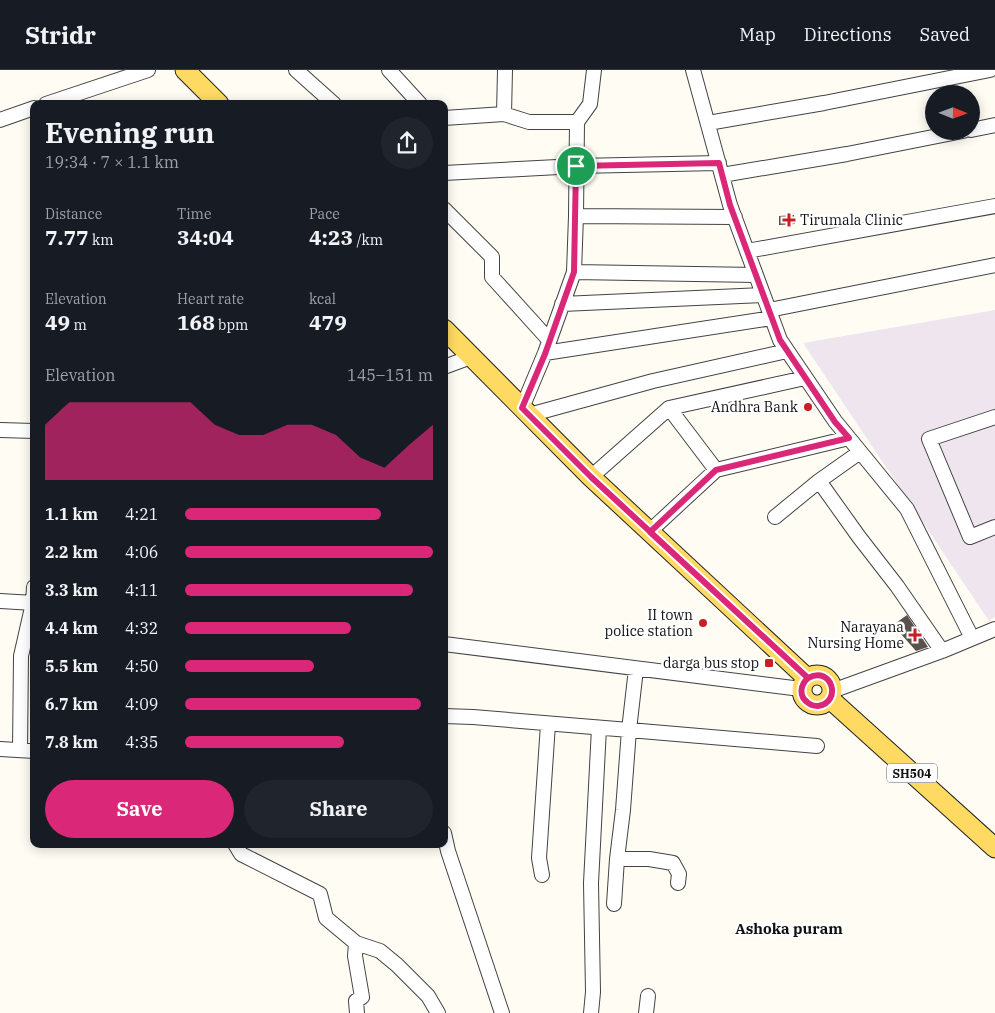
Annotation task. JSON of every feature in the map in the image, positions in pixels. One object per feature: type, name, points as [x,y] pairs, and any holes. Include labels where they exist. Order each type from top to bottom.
[{"type":"main road","points":[[188,71],[215,100]]},
{"type":"main road","points":[[448,334],[591,477],[804,683],[803,698],[814,706],[823,705],[831,695]]},
{"type":"main road","name":"SH504","points":[[804,683],[816,675],[824,677],[830,682],[831,695],[995,848]]},
{"type":"street","points":[[58,100],[148,70]]},
{"type":"street","points":[[296,70],[330,100]]},
{"type":"street","points":[[389,70],[402,77],[417,100]]},
{"type":"street","points":[[504,114],[505,70]]},
{"type":"street","points":[[526,412],[574,272],[577,122],[590,104],[594,70]]},
{"type":"street","points":[[696,70],[708,123],[735,217],[780,340],[835,422],[907,509],[972,638]]},
{"type":"street","points":[[708,123],[824,103],[990,70]]},
{"type":"street","points":[[0,120],[30,109]]},
{"type":"street","points":[[448,118],[504,114],[529,122],[577,122]]},
{"type":"street","points":[[980,128],[995,125]]},
{"type":"street","points":[[448,173],[576,166],[721,169],[847,154],[925,139]]},
{"type":"street","points":[[747,251],[995,206]]},
{"type":"street","points":[[448,212],[492,257],[492,277],[547,347]]},
{"type":"street","points":[[576,216],[735,217]]},
{"type":"street","points":[[547,347],[770,314],[995,264]]},
{"type":"street","points":[[574,272],[756,275]]},
{"type":"street","points":[[562,304],[763,295]]},
{"type":"street","points":[[526,412],[653,381],[787,352]]},
{"type":"street","points":[[448,366],[471,357]]},
{"type":"street","points":[[591,477],[669,408],[805,378]]},
{"type":"street","points":[[669,408],[716,470]]},
{"type":"street","points":[[995,417],[929,439],[970,537],[995,527]]},
{"type":"street","points":[[0,430],[30,431]]},
{"type":"street","points":[[650,532],[716,470],[849,438]]},
{"type":"street","points":[[775,517],[818,482],[860,452]]},
{"type":"street","points":[[818,482],[897,586],[942,651]]},
{"type":"street","points":[[0,601],[30,603]]},
{"type":"street","points":[[0,749],[27,751],[21,656],[30,616]]},
{"type":"street","points":[[831,695],[972,638],[994,631]]},
{"type":"street","points":[[448,645],[636,669],[804,683]]},
{"type":"street","points":[[614,904],[636,669]]},
{"type":"street","points":[[448,716],[817,746]]},
{"type":"street","points":[[542,875],[539,858],[548,724]]},
{"type":"street","points":[[591,1013],[593,992],[591,883],[599,728]]},
{"type":"street","points":[[237,848],[241,854],[320,894],[326,918],[356,944],[380,951],[397,965],[428,996],[438,1013]]},
{"type":"street","points":[[447,848],[502,1013]]},
{"type":"street","points":[[617,859],[649,859],[673,863],[679,874],[678,883]]},
{"type":"street","points":[[356,944],[355,956],[362,997],[356,1001],[357,1013]]},
{"type":"street","points":[[646,1013],[648,996]]},
{"type":"shaded area","points":[[995,310],[995,617],[989,621],[803,343]]},
{"type":"building","points":[[794,215],[795,224],[779,225],[779,216]]},
{"type":"building","points":[[907,615],[928,647],[916,651],[893,625]]},
{"type":"place","name":"Tirumala Clinic","points":[[789,220]]},
{"type":"place","name":"Andhra Bank","points":[[808,407]]},
{"type":"place","name":"II town police station","points":[[703,623]]},
{"type":"place","name":"Narayana Nursing Home","points":[[915,635]]},
{"type":"place","name":"darga bus stop","points":[[769,663]]},
{"type":"district","name":"Ashoka puram","points":[[789,928]]},
{"type":"route","points":[[576,166],[574,272],[545,354],[522,408],[591,477],[650,532],[808,678],[804,681],[801,689],[806,702],[814,706],[823,705],[830,699],[832,694],[830,682],[820,675],[808,678],[755,629],[650,532],[716,470],[849,438],[835,422],[780,340],[730,205],[719,163],[576,166]]}]
